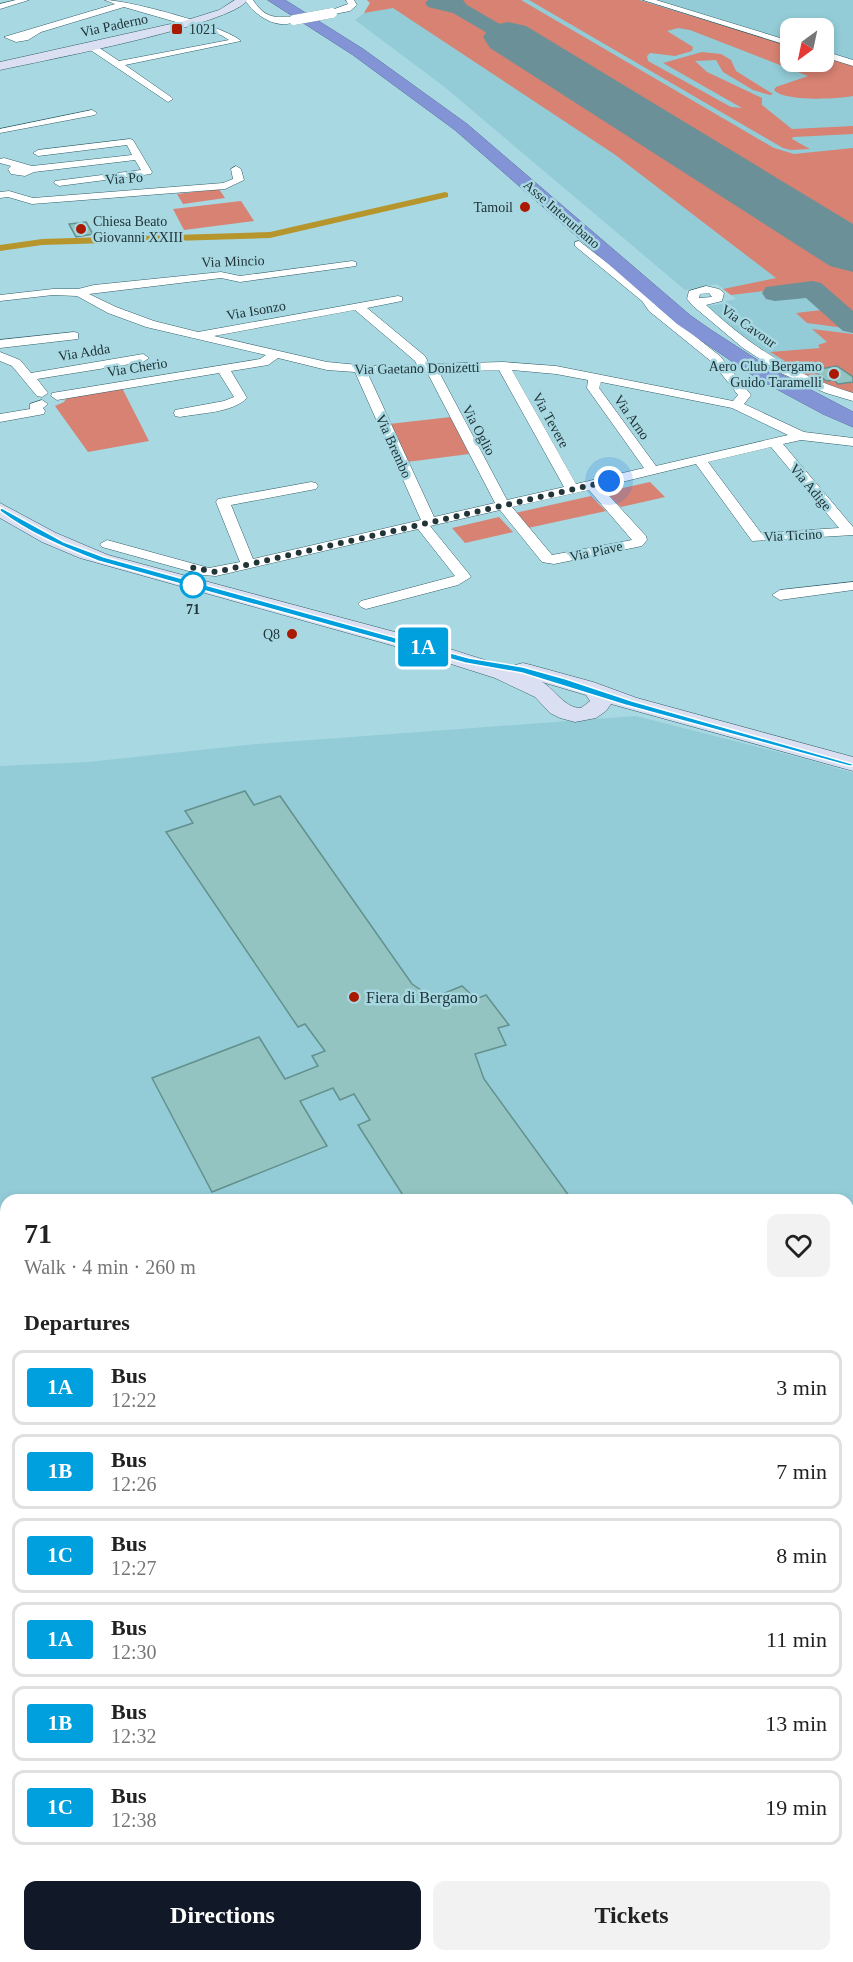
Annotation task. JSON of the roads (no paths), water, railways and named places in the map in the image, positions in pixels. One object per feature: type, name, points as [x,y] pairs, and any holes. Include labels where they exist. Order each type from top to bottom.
[{"type":"highway","name":"Asse Interurbano","points":[[275,0],[358,52],[461,127],[684,320],[706,336],[779,383],[853,420]]},
{"type":"highway","name":"Asse Interurbano","points":[[288,0],[371,49],[474,125],[719,335],[784,375],[849,403]]},
{"type":"street","points":[[0,7],[25,0]]},
{"type":"street","points":[[109,0],[224,33],[237,41],[118,64]]},
{"type":"street","points":[[38,30],[140,0]]},
{"type":"street","name":"Via Paderno","points":[[0,66],[187,24],[243,3],[257,10],[269,20],[282,22],[347,9],[353,5],[350,0]]},
{"type":"street","points":[[647,0],[780,41]]},
{"type":"street","points":[[89,45],[168,99]]},
{"type":"street","points":[[834,57],[853,63]]},
{"type":"street","points":[[92,113],[1,129],[6,146],[2,166],[17,167],[12,171],[25,173],[31,169],[139,157]]},
{"type":"street","points":[[38,153],[130,142],[147,172],[59,183]]},
{"type":"street","name":"Via Po","points":[[0,195],[9,194],[32,201],[225,186],[239,180],[236,169]]},
{"type":"street","points":[[579,243],[647,299],[653,309],[716,359],[745,395],[736,405]]},
{"type":"street","name":"Via Mincio","points":[[79,293],[94,288],[221,275],[240,279],[352,264]]},
{"type":"street","name":"Via Gaetano Donizetti","points":[[0,298],[53,292],[79,293],[133,319],[274,355],[360,370],[503,366],[556,370],[736,405],[801,436],[853,442]]},
{"type":"street","name":"Via Isonzo","points":[[194,335],[324,313],[362,310],[398,299]]},
{"type":"street","name":"Via Cavour","points":[[697,304],[712,320],[744,344],[849,403]]},
{"type":"street","points":[[362,310],[421,359],[427,368]]},
{"type":"street","name":"Via Adda","points":[[0,344],[74,336]]},
{"type":"street","name":"Via Cherio","points":[[42,398],[264,362],[274,355]]},
{"type":"street","points":[[0,356],[16,363],[29,376],[42,398],[35,407],[39,411],[0,418]]},
{"type":"street","name":"Via Adda","points":[[29,376],[143,358]]},
{"type":"street","name":"Via Tevere","points":[[503,366],[572,489]]},
{"type":"street","name":"Via Oglio","points":[[427,368],[503,505]]},
{"type":"street","points":[[180,413],[228,404],[241,398],[223,369]]},
{"type":"street","name":"Via Brembo","points":[[360,370],[425,523]]},
{"type":"street","name":"Via Arno","points":[[595,379],[594,388],[652,470]]},
{"type":"street","points":[[107,544],[208,572],[248,565],[801,436]]},
{"type":"street","name":"Via Adige","points":[[774,442],[851,531]]},
{"type":"street","name":"Via Ticino","points":[[699,459],[757,538],[851,531]]},
{"type":"street","name":"Via Piave","points":[[503,505],[547,559],[564,558],[637,543],[640,540],[592,485]]},
{"type":"street","points":[[248,565],[224,502],[311,486]]},
{"type":"street","points":[[0,509],[60,544],[101,559],[468,661],[529,684],[553,700],[555,705],[565,712],[580,714],[589,697]]},
{"type":"street","points":[[366,604],[465,577],[425,523]]},
{"type":"street","points":[[780,595],[853,586]]},
{"type":"street","points":[[468,661],[523,670],[589,697],[634,712],[722,729],[853,764]]},
{"type":"waterway","points":[[2,248],[42,242],[270,235],[445,195]]},
{"type":"place","name":"1021","points":[[177,29]]},
{"type":"place","name":"Tamoil","points":[[525,207]]},
{"type":"place","name":"Chiesa Beato Giovanni XXIII","points":[[81,229]]},
{"type":"place","name":"Aero Club Bergamo Guido Taramelli","points":[[834,374]]},
{"type":"place","name":"71","points":[[193,585]]},
{"type":"place","name":"Q8","points":[[292,634]]},
{"type":"place","name":"Fiera di Bergamo","points":[[354,997]]}]
